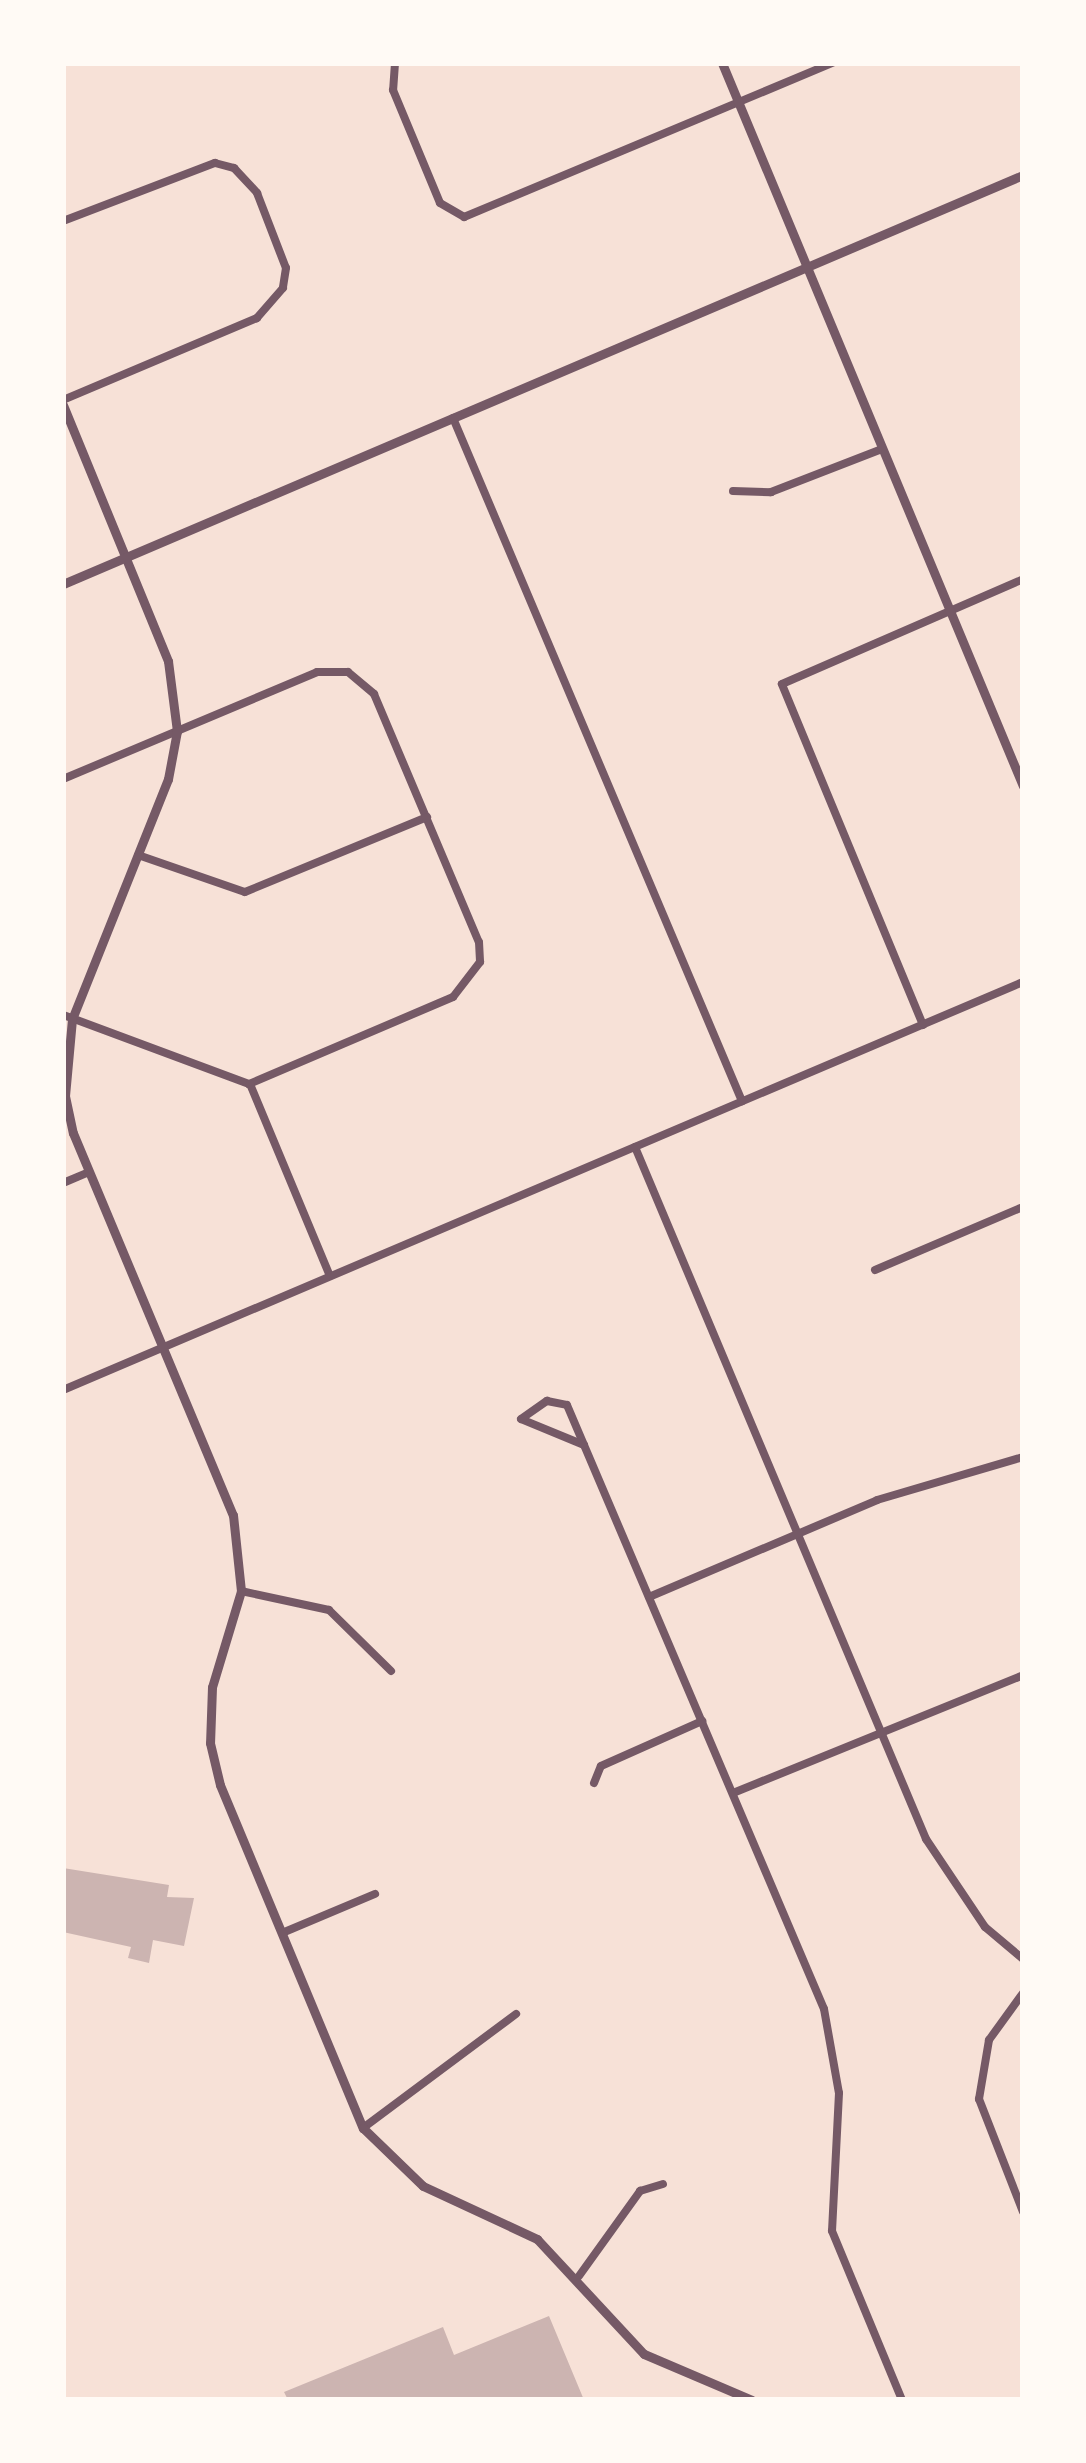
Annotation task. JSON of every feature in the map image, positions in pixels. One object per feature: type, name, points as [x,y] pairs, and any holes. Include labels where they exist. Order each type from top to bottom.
[{"type":"street","points":[[395,63],[393,90],[440,202],[464,217],[833,63]]},
{"type":"street","points":[[722,63],[1022,782]]},
{"type":"street","points":[[63,221],[200,164],[234,168],[257,193],[286,268],[284,288],[257,318],[63,403],[168,661],[177,731],[168,778],[68,1017],[65,1096],[89,1172],[233,1515],[241,1592],[212,1687],[210,1743],[282,1933],[364,2128],[423,2186],[537,2239],[579,2276],[605,2318],[644,2354],[752,2400]]},
{"type":"street","points":[[63,584],[1023,175]]},
{"type":"street","points":[[453,418],[742,1101]]},
{"type":"street","points":[[733,491],[771,493],[882,448]]},
{"type":"street","points":[[923,1025],[782,684],[1023,579]]},
{"type":"street","points":[[63,779],[317,671],[348,672],[374,694],[479,942],[472,980],[453,998],[249,1084],[68,1017]]},
{"type":"street","points":[[138,855],[245,892],[427,817]]},
{"type":"street","points":[[63,1390],[1023,982]]},
{"type":"street","points":[[249,1084],[330,1276]]},
{"type":"street","points":[[635,1147],[926,1839],[985,1927],[1023,1959]]},
{"type":"street","points":[[63,1184],[89,1172]]},
{"type":"street","points":[[874,1270],[1023,1207]]},
{"type":"street","points":[[584,1445],[521,1419],[556,1400],[567,1405],[824,2008],[839,2092],[832,2230],[902,2400]]},
{"type":"street","points":[[649,1597],[798,1534],[1023,1457]]},
{"type":"street","points":[[241,1592],[329,1610],[391,1671]]},
{"type":"street","points":[[733,1793],[1023,1676]]},
{"type":"street","points":[[594,1783],[601,1766],[702,1721]]},
{"type":"street","points":[[282,1933],[375,1894]]},
{"type":"street","points":[[1023,1993],[989,2040],[980,2098],[1023,2212]]},
{"type":"street","points":[[364,2128],[516,2014]]},
{"type":"street","points":[[579,2276],[640,2191],[663,2184]]},
{"type":"building","points":[[63,1868],[169,1885],[167,1897],[194,1898],[184,1946],[153,1940],[149,1963],[128,1958],[131,1947],[63,1932]]},
{"type":"building","points":[[549,2316],[584,2400],[288,2400],[284,2392],[443,2327],[454,2355]]}]
